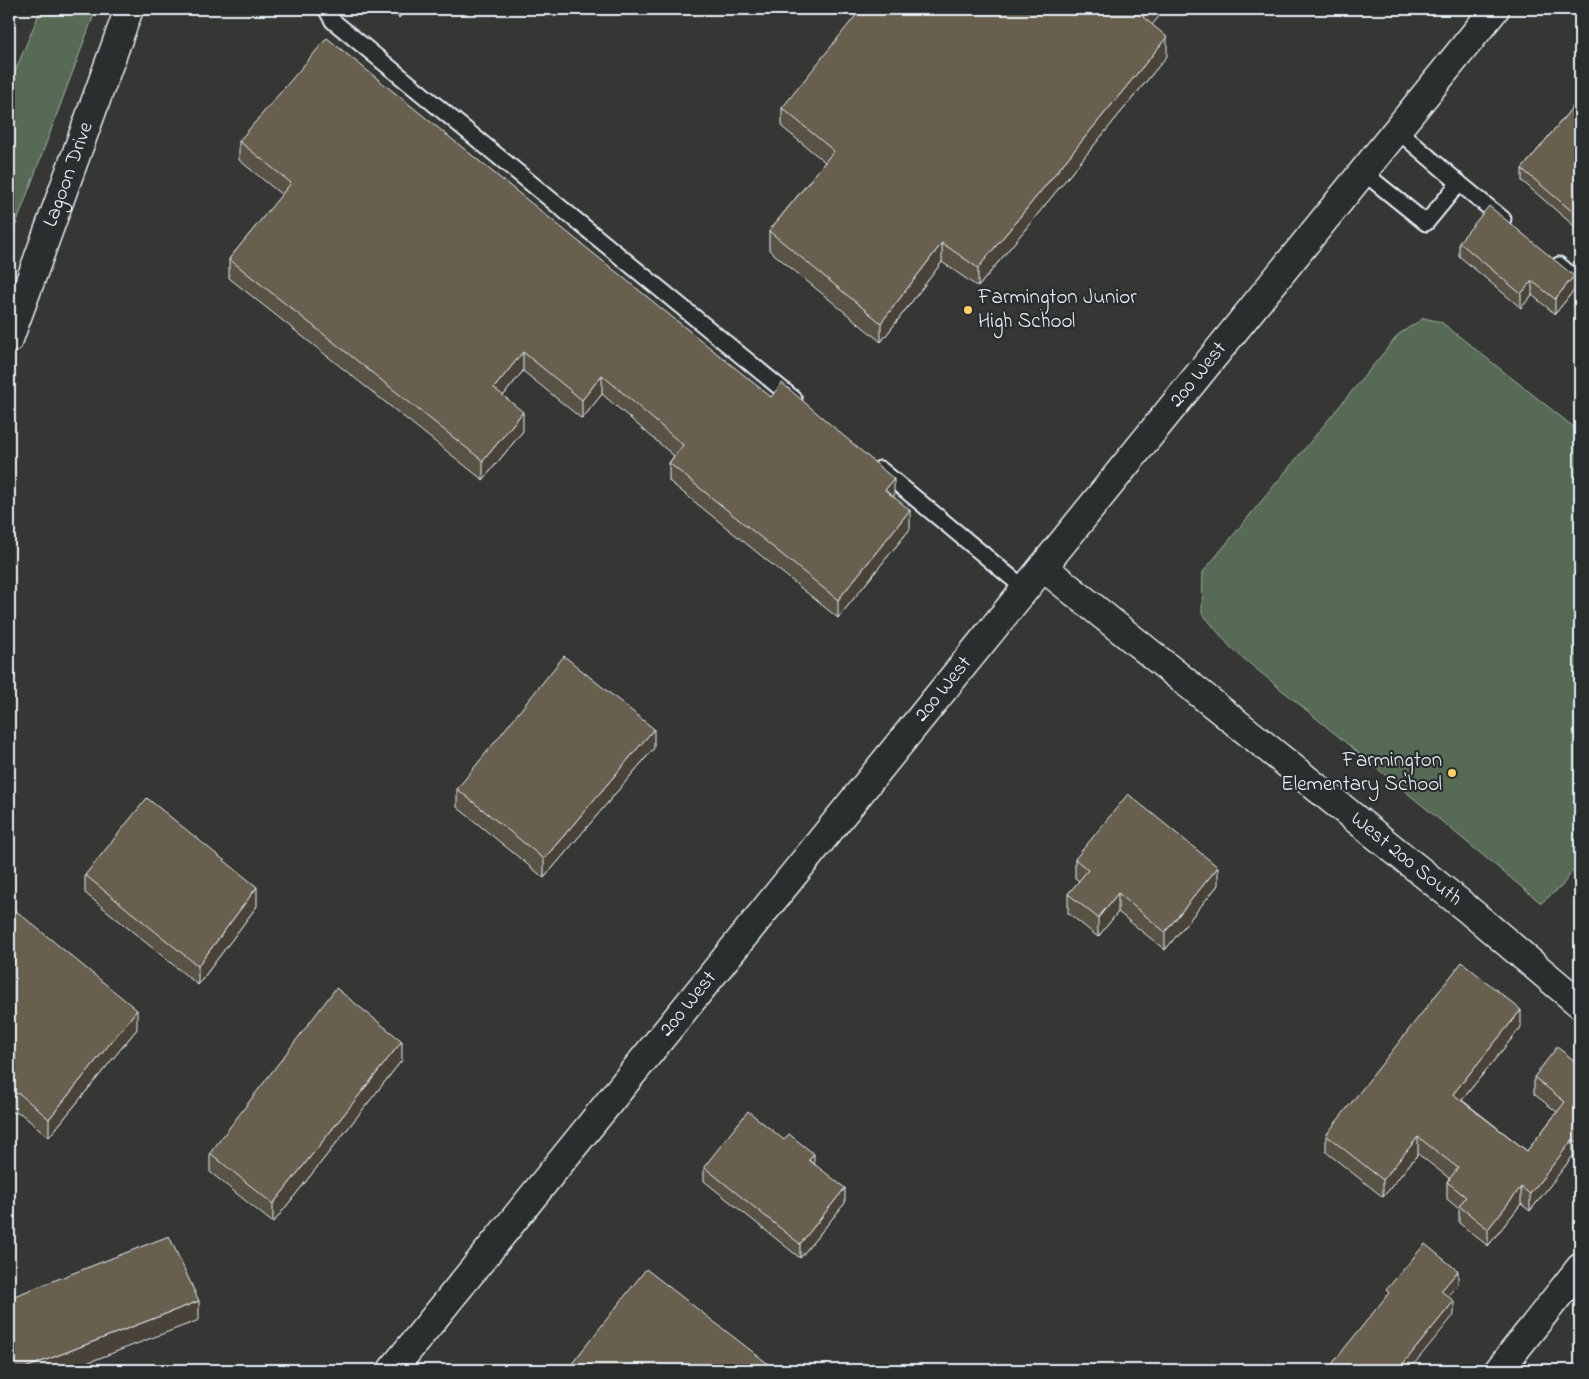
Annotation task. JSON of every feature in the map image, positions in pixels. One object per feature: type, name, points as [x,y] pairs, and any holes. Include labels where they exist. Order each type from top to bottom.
[{"type":"main road","name":"Lagoon Drive","points":[[9,339],[129,9]]},
{"type":"main road","name":"200 West","points":[[392,1370],[1495,9]]},
{"type":"main road","name":"West 200 South","points":[[1043,567],[1465,907],[1580,1004]]},
{"type":"main road","points":[[1499,1370],[1580,1268]]},
{"type":"lane","points":[[326,9],[333,21],[804,407]]},
{"type":"lane","points":[[1397,130],[1512,227]]},
{"type":"lane","points":[[1363,172],[1426,223],[1459,183]]},
{"type":"lane","points":[[1550,258],[1580,283]]},
{"type":"lane","points":[[865,457],[1025,589]]},
{"type":"green space","points":[[41,9],[96,9],[9,243],[9,86]]},
{"type":"green space","name":"Farmington Elementary School","points":[[1424,318],[1441,322],[1580,432],[1580,861],[1561,887],[1541,903],[1232,649],[1202,613],[1203,572],[1399,334]]},
{"type":"building","points":[[861,9],[1150,9],[1143,17],[1167,37],[978,268],[942,243],[881,323],[769,231],[834,151],[782,108]]},
{"type":"building","points":[[327,38],[771,397],[782,383],[894,479],[885,490],[910,510],[838,600],[669,463],[683,445],[602,375],[582,400],[523,352],[494,388],[523,412],[483,461],[229,259],[291,183],[239,141]]},
{"type":"building","points":[[1580,98],[1580,218],[1522,169]]},
{"type":"building","points":[[1489,206],[1574,276],[1555,299],[1532,281],[1521,294],[1459,242]]},
{"type":"building","points":[[564,656],[654,729],[544,859],[457,789]]},
{"type":"building","points":[[1128,794],[1218,867],[1165,932],[1118,893],[1098,918],[1068,894],[1088,870],[1075,859]]},
{"type":"building","points":[[147,798],[257,887],[198,966],[85,875]]},
{"type":"building","points":[[9,905],[137,1010],[49,1119],[20,1094],[9,1093]]},
{"type":"building","points":[[1462,962],[1521,1010],[1453,1094],[1527,1151],[1565,1102],[1534,1077],[1557,1047],[1580,1065],[1580,1140],[1578,1143],[1573,1139],[1530,1194],[1521,1187],[1488,1229],[1459,1206],[1466,1197],[1447,1182],[1458,1168],[1418,1137],[1383,1180],[1326,1135]]},
{"type":"building","points":[[336,988],[402,1041],[273,1204],[210,1153]]},
{"type":"building","points":[[748,1111],[784,1140],[789,1134],[814,1154],[809,1160],[845,1188],[800,1244],[704,1167]]},
{"type":"building","points":[[169,1236],[199,1301],[20,1370],[9,1370],[9,1298]]},
{"type":"building","points":[[1425,1244],[1458,1271],[1441,1291],[1454,1301],[1398,1370],[1327,1370],[1389,1293],[1386,1290]]},
{"type":"building","points":[[646,1269],[776,1370],[567,1370]]},
{"type":"building","points":[[1580,1359],[1580,1370],[1571,1370]]},
{"type":"building","points":[[1266,1366],[1272,1370],[1263,1370]]},
{"type":"place","name":"Farmington Junior High School","points":[[968,310]]},
{"type":"place","name":"Farmington Elementary School","points":[[1452,773]]}]
